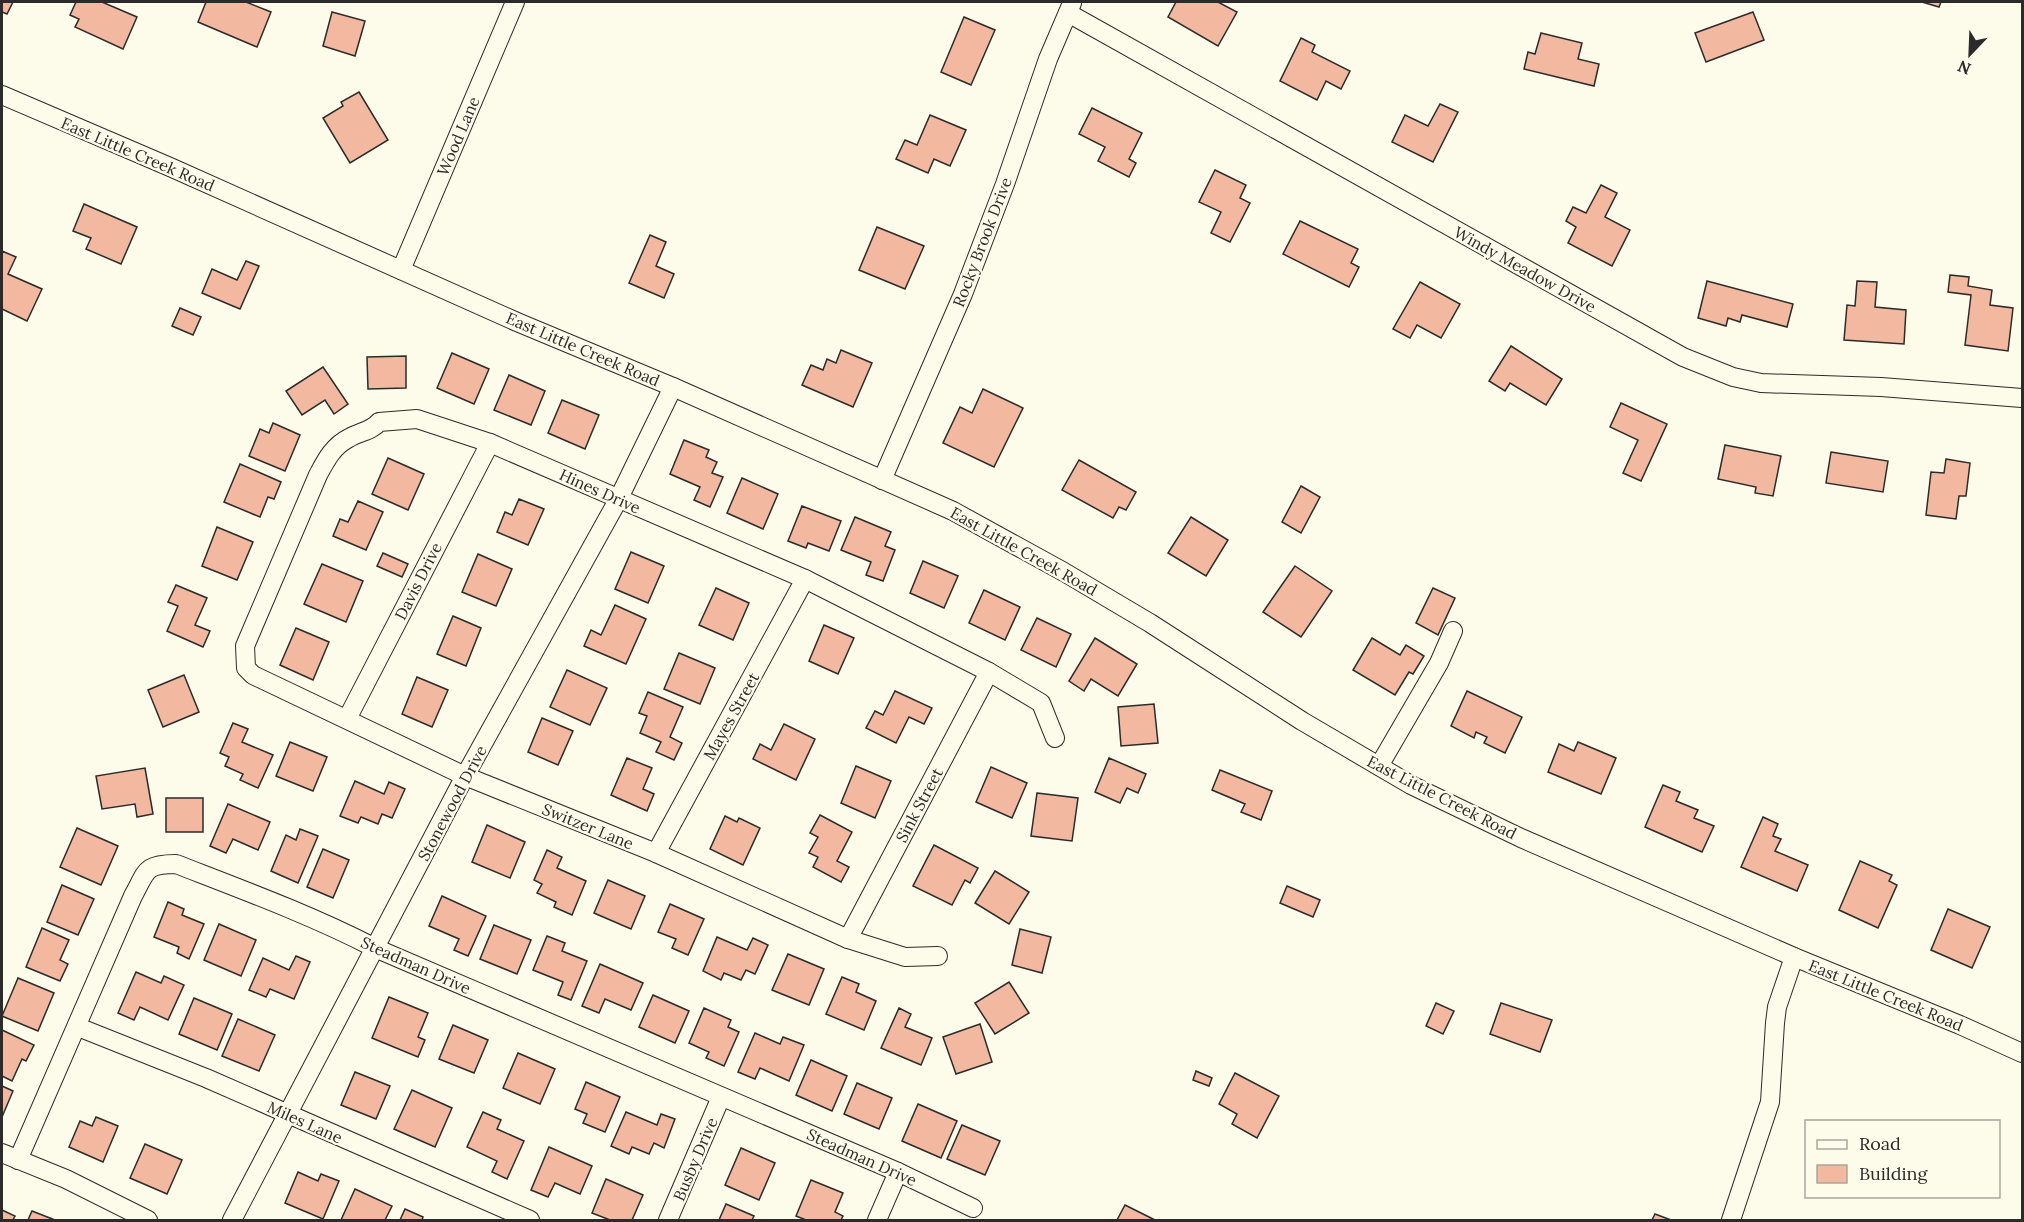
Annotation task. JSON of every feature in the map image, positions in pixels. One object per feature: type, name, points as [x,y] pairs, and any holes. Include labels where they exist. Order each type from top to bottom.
[{"type":"street","name":"Wood Lane","points":[[401,270],[515,2]]},
{"type":"street","name":"Windy Meadow Drive","points":[[1070,7],[1683,357],[1733,377],[1761,382],[1881,387],[2022,398]]},
{"type":"street","name":"Rocky Brook Drive","points":[[882,480],[963,294],[1005,184],[1048,59],[1070,7]]},
{"type":"street","name":"East Little Creek Road","points":[[2,95],[170,166],[517,322],[673,387],[953,511],[1064,572],[1150,623],[1302,721],[1415,787],[1521,838],[2022,1053]]},
{"type":"street","name":"Stonewood Drive","points":[[232,1221],[465,776],[618,500],[673,387]]},
{"type":"street","name":"Hines Drive","points":[[246,668],[245,646],[318,475],[332,450],[348,438],[375,427],[379,422],[417,419],[490,443],[805,579],[989,672],[1041,703],[1055,738]]},
{"type":"street","name":"Davis Drive","points":[[347,719],[490,443]]},
{"type":"street","name":"Mayes Street","points":[[656,853],[805,579]]},
{"type":"street","points":[[1379,766],[1439,663],[1453,631]]},
{"type":"street","name":"Switzer Lane","points":[[246,668],[253,675],[465,776],[656,853],[848,939],[905,957],[938,956]]},
{"type":"street","name":"Sink Street","points":[[848,939],[989,672]]},
{"type":"street","name":"Steadman Drive","points":[[10,1156],[78,1027],[133,896],[148,868],[158,864],[176,864],[278,903],[375,948],[898,1172],[973,1208]]},
{"type":"street","points":[[1734,1218],[1770,1102],[1777,1007],[1794,957]]},
{"type":"street","name":"Miles Lane","points":[[78,1027],[206,1078],[530,1221]]},
{"type":"street","name":"Busby Drive","points":[[668,1221],[721,1096]]},
{"type":"street","points":[[10,1156],[66,1179],[148,1221]]},
{"type":"street","points":[[877,1221],[898,1172]]},
{"type":"building","points":[[2,2],[13,2],[7,14],[2,12]]},
{"type":"building","points":[[76,2],[102,2],[137,17],[123,49],[75,27],[79,19],[70,15]]},
{"type":"building","points":[[206,2],[246,2],[271,12],[257,47],[198,22]]},
{"type":"building","points":[[1176,2],[1218,2],[1237,12],[1218,46],[1168,17]]},
{"type":"building","points":[[1922,2],[1941,2],[1939,7]]},
{"type":"building","points":[[332,12],[365,21],[355,56],[323,46]]},
{"type":"building","points":[[1753,12],[1764,40],[1706,62],[1695,33]]},
{"type":"building","points":[[964,17],[995,30],[971,85],[941,72]]},
{"type":"building","points":[[1541,33],[1582,43],[1578,59],[1599,64],[1594,86],[1524,69],[1528,52],[1535,54]]},
{"type":"building","points":[[1301,38],[1315,45],[1312,52],[1350,71],[1341,89],[1326,81],[1317,100],[1280,81]]},
{"type":"building","points":[[359,92],[388,140],[350,163],[323,118],[343,106],[341,102]]},
{"type":"building","points":[[1440,104],[1458,112],[1433,162],[1392,142],[1405,115],[1428,126]]},
{"type":"building","points":[[1092,108],[1142,133],[1129,159],[1136,163],[1129,177],[1098,161],[1105,147],[1079,134]]},
{"type":"building","points":[[930,115],[966,130],[950,166],[934,159],[928,173],[896,159],[905,140],[917,145]]},
{"type":"building","points":[[1215,170],[1246,185],[1240,198],[1250,203],[1230,242],[1211,233],[1221,212],[1199,202]]},
{"type":"building","points":[[1601,185],[1617,193],[1605,217],[1630,230],[1612,266],[1568,243],[1576,227],[1566,221],[1573,207],[1586,213]]},
{"type":"building","points":[[84,204],[137,227],[121,264],[86,249],[91,238],[73,231]]},
{"type":"building","points":[[1300,221],[1358,249],[1351,263],[1359,267],[1349,287],[1283,254]]},
{"type":"building","points":[[877,227],[924,246],[905,289],[859,270]]},
{"type":"building","points":[[650,235],[666,242],[656,266],[674,274],[664,298],[629,283]]},
{"type":"building","points":[[2,251],[16,257],[8,274],[42,289],[27,321],[2,309]]},
{"type":"building","points":[[246,261],[259,266],[240,309],[202,293],[212,269],[237,280]]},
{"type":"building","points":[[1950,275],[1969,277],[1968,286],[1992,290],[1990,305],[2013,308],[2008,351],[1965,345],[1971,295],[1948,292]]},
{"type":"building","points":[[1707,281],[1793,304],[1787,327],[1742,315],[1740,322],[1728,318],[1726,326],[1698,318]]},
{"type":"building","points":[[1857,281],[1877,282],[1875,307],[1906,310],[1904,344],[1844,340],[1847,305],[1855,306]]},
{"type":"building","points":[[1420,282],[1460,304],[1441,338],[1417,325],[1410,338],[1393,329]]},
{"type":"building","points":[[180,308],[201,317],[193,335],[172,326]]},
{"type":"building","points":[[1511,346],[1562,379],[1546,405],[1510,383],[1505,391],[1489,381]]},
{"type":"building","points":[[841,350],[872,363],[853,407],[802,385],[811,365],[823,370],[827,359],[836,363]]},
{"type":"building","points":[[452,353],[489,369],[474,404],[437,388]]},
{"type":"building","points":[[406,356],[406,388],[368,389],[367,357]]},
{"type":"building","points":[[323,367],[348,404],[334,414],[325,400],[302,415],[286,391]]},
{"type":"building","points":[[509,375],[545,391],[531,425],[494,410]]},
{"type":"building","points":[[983,389],[1023,408],[994,467],[943,443],[960,407],[972,413]]},
{"type":"building","points":[[562,400],[599,415],[585,449],[548,433]]},
{"type":"building","points":[[1621,403],[1667,424],[1641,481],[1623,473],[1638,440],[1610,427]]},
{"type":"building","points":[[273,423],[300,435],[285,471],[249,456],[260,429],[269,433]]},
{"type":"building","points":[[684,440],[709,450],[706,457],[717,462],[712,473],[723,477],[710,507],[694,500],[700,487],[670,474]]},
{"type":"building","points":[[1725,445],[1781,456],[1773,496],[1755,493],[1756,487],[1718,479]]},
{"type":"building","points":[[1831,452],[1888,461],[1883,492],[1826,483]]},
{"type":"building","points":[[388,458],[424,474],[408,510],[372,494]]},
{"type":"building","points":[[1946,459],[1970,463],[1966,496],[1959,496],[1956,519],[1926,515],[1931,472],[1944,473]]},
{"type":"building","points":[[1079,460],[1136,492],[1126,510],[1119,507],[1113,518],[1062,490]]},
{"type":"building","points":[[240,464],[281,482],[274,499],[268,497],[260,517],[224,502]]},
{"type":"building","points":[[742,478],[778,494],[763,529],[727,513]]},
{"type":"building","points":[[1301,486],[1320,497],[1301,533],[1282,522]]},
{"type":"building","points":[[519,499],[544,509],[528,545],[497,532],[505,512],[512,515]]},
{"type":"building","points":[[358,501],[383,512],[366,550],[333,536],[340,519],[348,522]]},
{"type":"building","points":[[802,506],[841,521],[829,551],[808,543],[806,548],[788,541]]},
{"type":"building","points":[[855,517],[891,532],[885,546],[895,550],[883,581],[866,575],[871,562],[841,550]]},
{"type":"building","points":[[1191,517],[1228,540],[1206,576],[1168,553]]},
{"type":"building","points":[[217,527],[253,542],[237,580],[202,566]]},
{"type":"building","points":[[631,552],[664,566],[648,603],[615,589]]},
{"type":"building","points":[[383,553],[408,564],[402,577],[377,566]]},
{"type":"building","points":[[478,554],[512,569],[496,606],[462,592]]},
{"type":"building","points":[[923,561],[958,576],[944,608],[910,593]]},
{"type":"building","points":[[322,564],[363,581],[346,622],[304,604]]},
{"type":"building","points":[[1295,566],[1332,591],[1301,637],[1263,612]]},
{"type":"building","points":[[176,585],[207,598],[195,625],[210,631],[203,647],[167,631],[178,606],[168,602]]},
{"type":"building","points":[[716,588],[749,603],[733,640],[699,625]]},
{"type":"building","points":[[1433,588],[1455,598],[1438,635],[1416,623]]},
{"type":"building","points":[[984,590],[1020,607],[1005,640],[969,623]]},
{"type":"building","points":[[615,605],[646,619],[626,664],[584,646],[591,630],[601,635]]},
{"type":"building","points":[[453,616],[481,628],[466,666],[437,654]]},
{"type":"building","points":[[1037,618],[1071,634],[1056,667],[1021,650]]},
{"type":"building","points":[[824,625],[854,638],[838,674],[809,661]]},
{"type":"building","points":[[296,628],[329,642],[313,680],[280,665]]},
{"type":"building","points":[[1095,638],[1137,664],[1118,696],[1091,679],[1084,691],[1069,681]]},
{"type":"building","points":[[1372,638],[1400,655],[1406,645],[1424,656],[1413,674],[1409,672],[1395,695],[1353,670]]},
{"type":"building","points":[[679,653],[715,668],[700,704],[664,689]]},
{"type":"building","points":[[567,670],[607,688],[590,725],[550,707]]},
{"type":"building","points":[[184,675],[199,712],[163,727],[148,690]]},
{"type":"building","points":[[417,677],[448,690],[432,727],[402,714]]},
{"type":"building","points":[[895,691],[932,708],[924,724],[909,717],[896,743],[866,728],[875,711],[883,715]]},
{"type":"building","points":[[1467,691],[1522,717],[1505,753],[1484,743],[1487,737],[1476,732],[1474,738],[1451,726]]},
{"type":"building","points":[[648,692],[683,707],[670,737],[682,743],[674,760],[656,752],[661,742],[640,733],[647,716],[639,713]]},
{"type":"building","points":[[1154,704],[1158,743],[1121,746],[1118,707]]},
{"type":"building","points":[[542,718],[573,731],[558,765],[528,752]]},
{"type":"building","points":[[233,723],[248,729],[242,742],[273,755],[258,788],[240,780],[243,774],[225,766],[229,757],[220,753]]},
{"type":"building","points":[[784,724],[815,739],[796,780],[753,759],[760,744],[771,750]]},
{"type":"building","points":[[290,742],[327,757],[313,791],[276,776]]},
{"type":"building","points":[[1578,742],[1616,758],[1601,794],[1548,772],[1559,744],[1574,751]]},
{"type":"building","points":[[627,758],[652,768],[643,789],[654,794],[647,811],[611,795]]},
{"type":"building","points":[[1109,758],[1146,774],[1138,793],[1127,788],[1120,803],[1095,792]]},
{"type":"building","points":[[856,766],[891,781],[875,818],[841,803]]},
{"type":"building","points":[[991,767],[1027,783],[1012,818],[976,802]]},
{"type":"building","points":[[145,768],[153,814],[137,817],[135,804],[102,809],[96,776]]},
{"type":"building","points":[[1220,770],[1272,791],[1261,820],[1241,812],[1245,804],[1212,790]]},
{"type":"building","points":[[355,781],[384,794],[389,782],[405,789],[392,818],[382,814],[378,824],[361,817],[358,823],[340,816]]},
{"type":"building","points":[[1663,785],[1680,792],[1676,801],[1698,810],[1694,818],[1714,826],[1702,852],[1645,827]]},
{"type":"building","points":[[1037,793],[1078,798],[1072,841],[1031,836]]},
{"type":"building","points":[[166,798],[203,798],[203,832],[166,832]]},
{"type":"building","points":[[228,804],[270,822],[258,850],[233,839],[226,853],[210,846]]},
{"type":"building","points":[[820,815],[852,832],[837,861],[849,867],[841,882],[813,867],[818,857],[809,853],[818,837],[810,833]]},
{"type":"building","points":[[725,816],[737,822],[739,818],[760,828],[743,865],[710,849]]},
{"type":"building","points":[[1763,817],[1778,824],[1773,836],[1781,839],[1775,851],[1808,865],[1797,891],[1741,867]]},
{"type":"building","points":[[487,825],[525,842],[510,878],[472,862]]},
{"type":"building","points":[[77,828],[118,846],[101,885],[60,867]]},
{"type":"building","points":[[300,829],[318,836],[298,883],[271,871],[286,835],[296,840]]},
{"type":"building","points":[[934,845],[978,868],[970,883],[965,880],[952,905],[913,886]]},
{"type":"building","points":[[323,849],[349,860],[333,898],[307,887]]},
{"type":"building","points":[[547,850],[562,857],[557,868],[586,881],[572,915],[554,907],[556,902],[537,893],[542,884],[534,880]]},
{"type":"building","points":[[1860,861],[1892,875],[1889,881],[1897,885],[1878,928],[1839,910]]},
{"type":"building","points":[[995,871],[1029,892],[1009,924],[975,903]]},
{"type":"building","points":[[608,880],[645,896],[631,929],[594,913]]},
{"type":"building","points":[[62,885],[94,899],[78,935],[47,922]]},
{"type":"building","points":[[1287,886],[1320,900],[1313,917],[1280,903]]},
{"type":"building","points":[[442,896],[486,916],[468,956],[454,950],[459,939],[429,926]]},
{"type":"building","points":[[168,902],[184,909],[182,915],[204,924],[189,959],[177,953],[179,947],[154,937]]},
{"type":"building","points":[[670,904],[704,919],[688,955],[672,948],[676,939],[658,932]]},
{"type":"building","points":[[1948,909],[1990,927],[1972,968],[1931,950]]},
{"type":"building","points":[[219,924],[256,940],[241,976],[204,960]]},
{"type":"building","points":[[494,925],[531,940],[517,974],[480,959]]},
{"type":"building","points":[[42,928],[69,940],[60,960],[68,964],[60,981],[26,967]]},
{"type":"building","points":[[1020,929],[1051,937],[1042,973],[1012,965]]},
{"type":"building","points":[[547,936],[565,943],[562,951],[587,961],[571,1000],[558,995],[563,982],[533,970]]},
{"type":"building","points":[[717,937],[747,950],[753,938],[768,945],[755,974],[746,970],[741,980],[724,973],[721,980],[703,971]]},
{"type":"building","points":[[788,954],[824,969],[809,1005],[772,990]]},
{"type":"building","points":[[296,956],[310,962],[294,999],[270,989],[266,997],[249,990],[263,958],[289,970]]},
{"type":"building","points":[[600,964],[643,983],[631,1010],[605,999],[599,1013],[582,1006]]},
{"type":"building","points":[[136,972],[161,983],[164,976],[184,985],[168,1020],[140,1007],[134,1020],[118,1013]]},
{"type":"building","points":[[842,977],[859,984],[856,992],[876,1001],[864,1030],[826,1014]]},
{"type":"building","points":[[18,978],[54,993],[38,1031],[2,1016]]},
{"type":"building","points":[[1009,982],[1029,1013],[995,1034],[975,1003]]},
{"type":"building","points":[[653,995],[689,1011],[675,1043],[639,1027]]},
{"type":"building","points":[[389,997],[428,1013],[418,1037],[425,1040],[418,1057],[372,1038]]},
{"type":"building","points":[[194,998],[232,1014],[217,1050],[179,1034]]},
{"type":"building","points":[[1436,1003],[1454,1011],[1443,1034],[1426,1026]]},
{"type":"building","points":[[1501,1003],[1552,1020],[1540,1052],[1490,1034]]},
{"type":"building","points":[[704,1008],[731,1020],[728,1027],[739,1032],[724,1066],[706,1058],[709,1052],[689,1043]]},
{"type":"building","points":[[899,1008],[911,1014],[905,1027],[932,1038],[921,1065],[881,1048]]},
{"type":"building","points":[[238,1019],[275,1035],[259,1071],[222,1056]]},
{"type":"building","points":[[980,1024],[992,1062],[956,1074],[943,1037]]},
{"type":"building","points":[[453,1025],[488,1040],[474,1073],[439,1059]]},
{"type":"building","points":[[2,1030],[34,1045],[26,1061],[22,1059],[12,1081],[2,1076]]},
{"type":"building","points":[[755,1033],[780,1044],[783,1037],[804,1045],[789,1081],[760,1068],[755,1079],[738,1072]]},
{"type":"building","points":[[518,1053],[555,1069],[540,1104],[503,1088]]},
{"type":"building","points":[[811,1060],[847,1076],[832,1111],[796,1095]]},
{"type":"building","points":[[1196,1071],[1212,1078],[1209,1086],[1193,1080]]},
{"type":"building","points":[[355,1072],[390,1086],[376,1119],[341,1105]]},
{"type":"building","points":[[1235,1073],[1279,1096],[1257,1138],[1232,1124],[1237,1114],[1219,1104]]},
{"type":"building","points":[[586,1082],[620,1097],[605,1132],[583,1123],[587,1114],[575,1109]]},
{"type":"building","points":[[857,1083],[892,1098],[879,1129],[844,1114]]},
{"type":"building","points":[[2,1086],[13,1091],[2,1117]]},
{"type":"building","points":[[412,1090],[452,1108],[435,1147],[394,1129]]},
{"type":"building","points":[[918,1104],[957,1121],[941,1158],[902,1141]]},
{"type":"building","points":[[483,1112],[501,1120],[497,1129],[524,1141],[507,1179],[492,1172],[497,1161],[467,1147]]},
{"type":"building","points":[[626,1112],[657,1125],[661,1114],[675,1119],[664,1148],[654,1143],[649,1154],[632,1147],[629,1154],[611,1146]]},
{"type":"building","points":[[96,1117],[118,1126],[103,1162],[69,1147],[80,1121],[92,1126]]},
{"type":"building","points":[[962,1125],[1000,1141],[985,1175],[947,1159]]},
{"type":"building","points":[[145,1144],[182,1160],[167,1194],[130,1178]]},
{"type":"building","points":[[549,1147],[592,1166],[580,1194],[555,1183],[548,1197],[531,1190]]},
{"type":"building","points":[[741,1148],[775,1163],[759,1200],[725,1185]]},
{"type":"building","points":[[298,1172],[318,1181],[321,1174],[339,1181],[323,1219],[285,1203]]},
{"type":"building","points":[[606,1179],[643,1195],[632,1220],[610,1220],[592,1213]]},
{"type":"building","points":[[811,1180],[843,1193],[835,1212],[843,1216],[841,1220],[806,1220],[796,1216]]},
{"type":"building","points":[[355,1189],[392,1206],[385,1220],[341,1220]]},
{"type":"building","points":[[726,1204],[754,1216],[752,1220],[719,1220]]},
{"type":"building","points":[[1125,1205],[1155,1220],[1117,1220]]},
{"type":"building","points":[[405,1209],[423,1217],[422,1220],[400,1220]]},
{"type":"building","points":[[2,1210],[15,1216],[13,1220],[2,1220]]},
{"type":"building","points":[[32,1211],[55,1220],[28,1220]]},
{"type":"building","points":[[1655,1214],[1671,1220],[1652,1220]]}]
